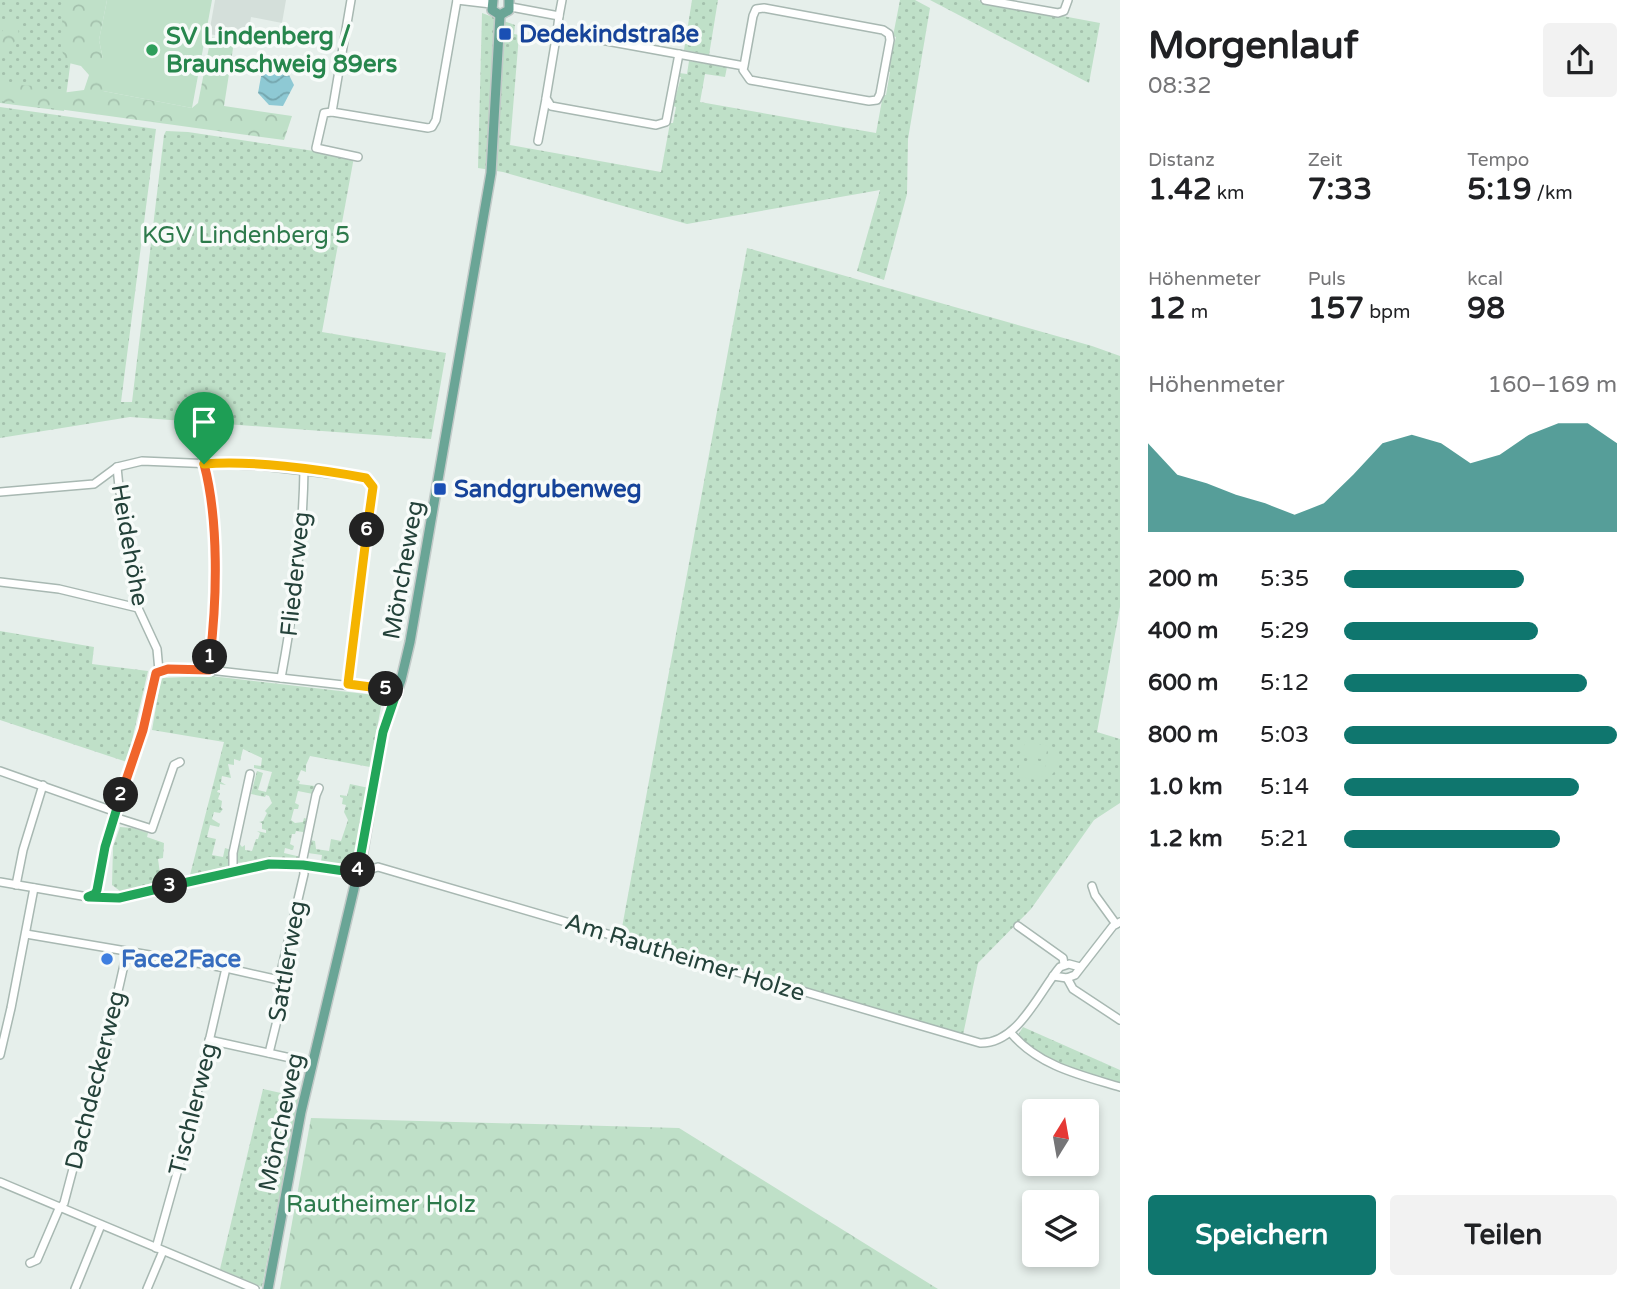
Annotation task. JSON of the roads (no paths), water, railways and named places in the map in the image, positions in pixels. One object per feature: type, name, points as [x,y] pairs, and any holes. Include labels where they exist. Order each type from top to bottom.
[{"type":"main road","points":[[492,2],[492,10],[500,15],[507,13],[510,3]]},
{"type":"main road","name":"Möncheweg","points":[[268,1289],[297,1128],[358,873],[383,732],[410,642],[484,218],[491,169],[500,15]]},
{"type":"street","points":[[332,112],[351,0]]},
{"type":"street","points":[[358,157],[316,148],[324,113],[432,127],[436,120],[457,0],[492,2]]},
{"type":"street","points":[[538,141],[562,0]]},
{"type":"street","points":[[985,0],[1058,13],[1064,11],[1068,0]]},
{"type":"street","points":[[510,3],[559,16]]},
{"type":"street","points":[[764,8],[883,30],[889,34],[877,100],[869,101],[750,80],[743,70],[744,66],[756,9],[764,8]]},
{"type":"street","points":[[557,32],[744,66]]},
{"type":"street","points":[[546,98],[551,106],[656,125],[666,122],[679,54]]},
{"type":"street","points":[[0,492],[94,484],[117,467],[142,461],[304,469],[359,476],[369,480],[373,487],[348,684]]},
{"type":"street","points":[[204,464],[211,496],[215,577],[209,670]]},
{"type":"street","name":"Heidehöhe","points":[[117,467],[138,608],[157,649],[159,671]]},
{"type":"street","name":"Fliederweg","points":[[281,678],[299,574],[304,469]]},
{"type":"street","points":[[0,582],[59,589],[138,608]]},
{"type":"street","points":[[88,897],[97,890],[115,815],[143,730],[153,678],[159,671],[209,670],[397,691]]},
{"type":"street","points":[[0,771],[43,785],[152,829],[174,765],[180,762]]},
{"type":"street","points":[[233,872],[233,853],[250,774]]},
{"type":"street","points":[[16,885],[23,850],[43,785]]},
{"type":"street","name":"Sattlerweg","points":[[269,1053],[285,988],[279,980],[304,874],[305,846],[316,794],[320,788]]},
{"type":"street","name":"Am Rautheimer Holze","points":[[0,882],[88,897],[119,898],[269,864],[303,865],[358,873],[378,867],[971,1041],[996,1042],[1011,1032]]},
{"type":"street","points":[[1053,976],[1067,978],[1075,975],[1118,923],[1095,895],[1092,887]]},
{"type":"street","points":[[0,1055],[34,888]]},
{"type":"street","points":[[1018,926],[1063,958],[1064,964]]},
{"type":"street","points":[[26,934],[226,968],[279,980]]},
{"type":"street","name":"Dachdeckerweg","points":[[30,1263],[37,1260],[58,1212],[62,1209],[110,1031],[127,951]]},
{"type":"street","points":[[1064,964],[1011,1032],[1020,1043],[1059,1069],[1120,1087]]},
{"type":"street","points":[[1064,964],[1080,967]]},
{"type":"street","name":"Tischlerweg","points":[[147,1289],[160,1250],[226,968]]},
{"type":"street","points":[[1067,978],[1073,989],[1120,1020]]},
{"type":"street","points":[[209,1040],[313,1063]]},
{"type":"street","points":[[0,1182],[255,1289]]},
{"type":"street","points":[[75,1289],[101,1225]]},
{"type":"water","points":[[273,64],[285,67],[294,85],[283,106],[269,105],[258,93],[262,71]]},
{"type":"place","name":"Dedekindstraße","points":[[505,34]]},
{"type":"place","name":"SV Lindenberg / Braunschweig 89ers","points":[[152,50]]},
{"type":"place","name":"Sandgrubenweg","points":[[440,489]]},
{"type":"place","name":"Face2Face","points":[[107,959]]},
{"type":"park label","name":"KGV Lindenberg 5","points":[[246,235]]},
{"type":"park label","name":"Rautheimer Holz","points":[[381,1204]]}]
